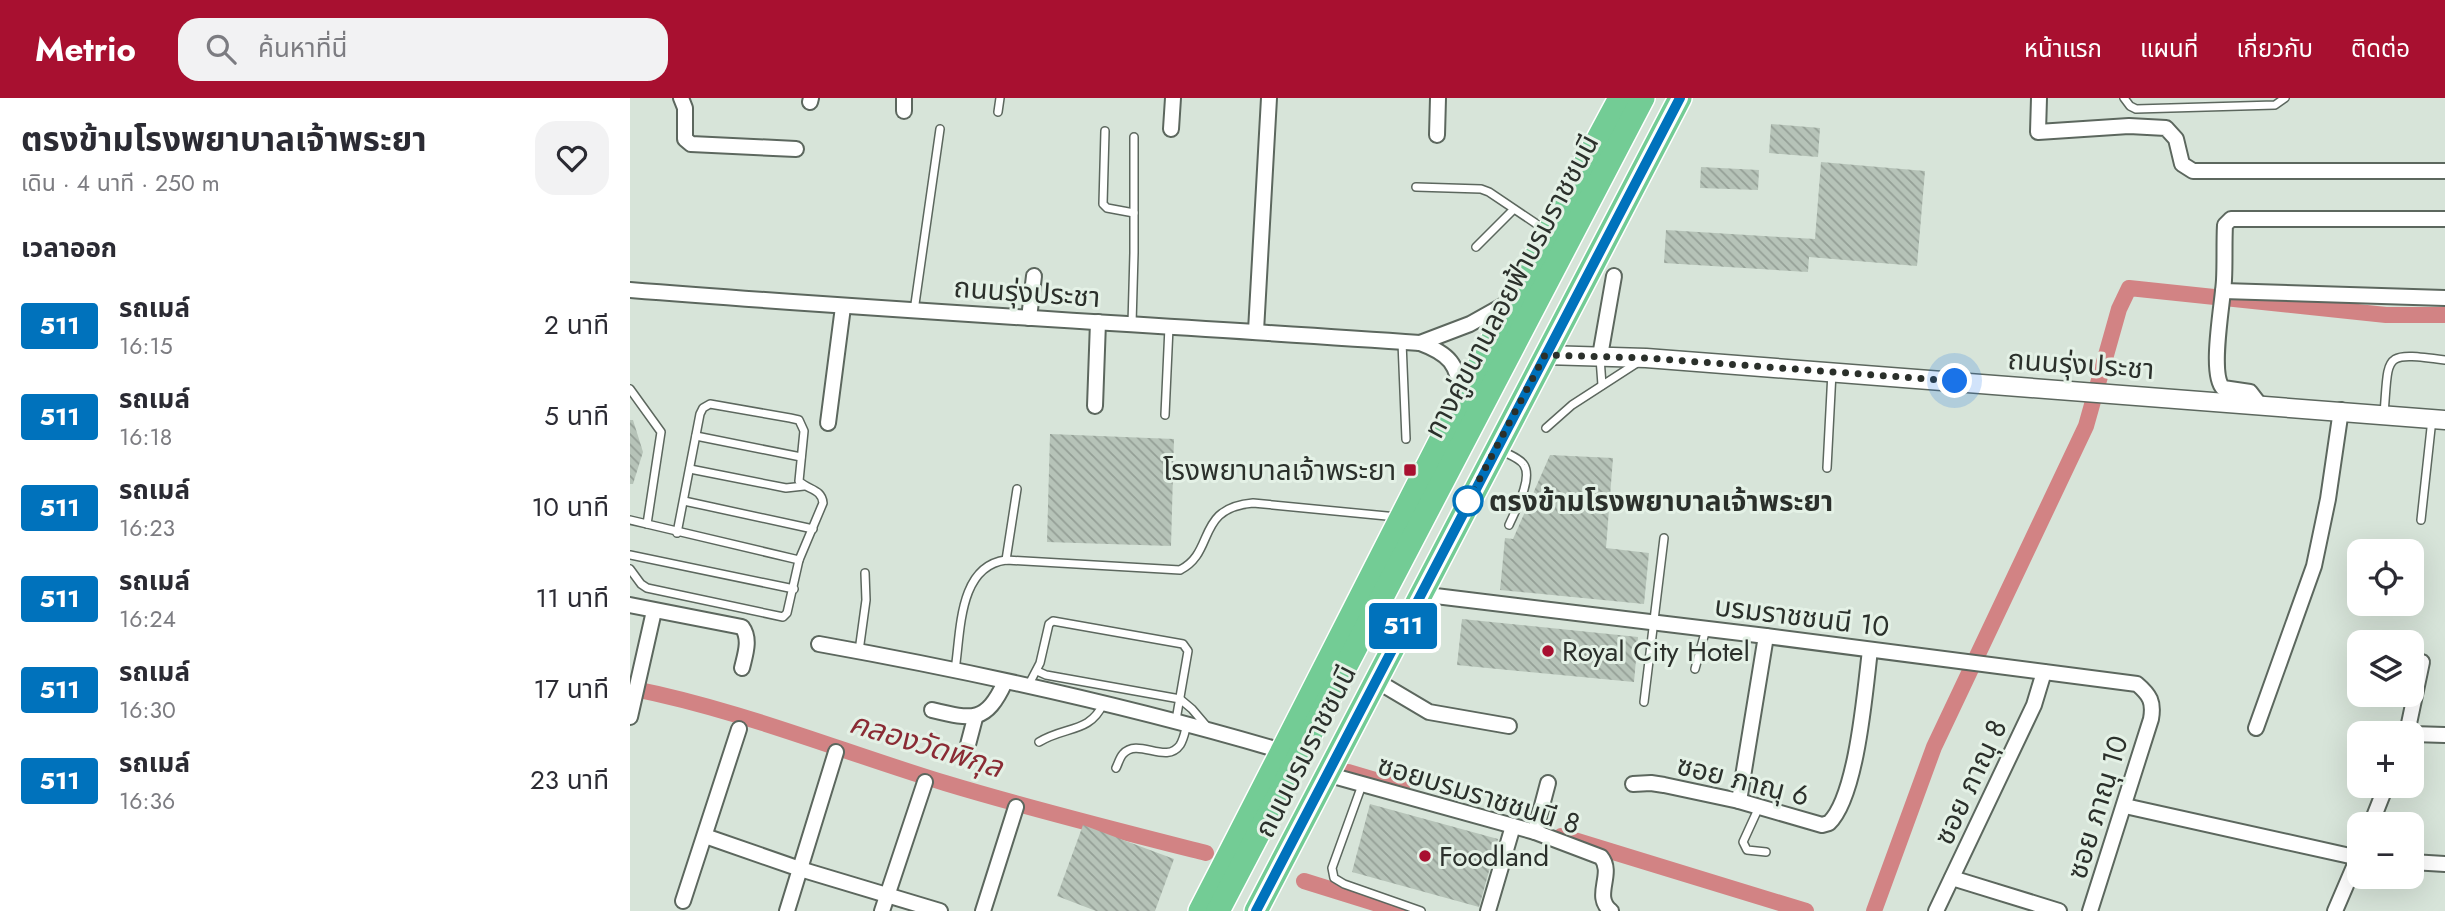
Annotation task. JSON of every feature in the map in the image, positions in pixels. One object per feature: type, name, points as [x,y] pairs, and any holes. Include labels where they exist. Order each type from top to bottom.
[{"type":"main road","name":"ถนนบรมราชชนนี","points":[[1200,911],[1463,396],[1620,98]]},
{"type":"main road","name":"ทางคู่ขนานลอยฟ้าบรมราชชนนี","points":[[1218,911],[1643,98]]},
{"type":"main road","name":"ทางคู่ขนานลอยฟ้าบรมราชชนนี","points":[[1240,911],[1664,98]]},
{"type":"main road","name":"ถนนบรมราชชนนี","points":[[1256,911],[1680,98]]},
{"type":"street","points":[[681,98],[685,108],[685,139],[691,144],[796,149]]},
{"type":"street","points":[[1171,129],[1173,98]]},
{"type":"street","points":[[1256,331],[1269,98]]},
{"type":"street","points":[[1437,135],[1438,98]]},
{"type":"street","points":[[2039,98],[2038,132],[2129,126],[2166,128],[2176,139],[2182,164],[2193,171],[2445,171]]},
{"type":"street","points":[[2260,405],[2250,392],[2220,386],[2217,355],[2225,225],[2231,219],[2445,219]]},
{"type":"street","points":[[1029,318],[1034,276]]},
{"type":"street","points":[[1600,356],[1614,276]]},
{"type":"street","name":"ถนนรุ่งประชา","points":[[630,290],[843,307],[1420,343],[1441,351],[1448,357],[1460,379],[1463,396]]},
{"type":"street","points":[[2223,291],[2445,298]]},
{"type":"street","name":"ถนนรุ่งประชา","points":[[1420,343],[1470,324],[1514,300]]},
{"type":"street","points":[[828,423],[843,307]]},
{"type":"street","points":[[1096,406],[1098,323]]},
{"type":"street","name":"ถนนรุ่งประชา","points":[[1545,355],[1646,358],[2438,419]]},
{"type":"street","points":[[2256,728],[2314,566],[2328,499],[2341,410]]},
{"type":"street","name":"บรมราชชนนี 10","points":[[1419,594],[2137,684],[2149,694],[2153,705],[2151,719]]},
{"type":"street","points":[[630,605],[743,628],[747,633],[747,643],[742,668]]},
{"type":"street","points":[[630,716],[654,611]]},
{"type":"street","points":[[1739,801],[1766,636]]},
{"type":"street","points":[[819,644],[1104,703],[1282,751]]},
{"type":"street","name":"ซอย ภาณุ 6","points":[[1633,784],[1664,785],[1739,801],[1822,825],[1832,821],[1857,749],[1870,650]]},
{"type":"street","name":"ซอย ภาณุ 8","points":[[1936,911],[2034,705],[2044,672]]},
{"type":"street","points":[[1375,680],[1429,712],[1509,726]]},
{"type":"street","points":[[932,710],[975,718],[991,707],[1006,682]]},
{"type":"street","points":[[965,755],[975,718]]},
{"type":"street","name":"ซอย ภาณุ 10","points":[[2091,911],[2151,719]]},
{"type":"street","points":[[684,901],[739,729]]},
{"type":"street","points":[[2424,734],[2445,735]]},
{"type":"street","points":[[787,911],[836,752]]},
{"type":"street","name":"ซอยบรมราชชนนี 8","points":[[1326,774],[1535,832],[1601,857],[1606,863],[1602,896],[1606,907],[1611,911]]},
{"type":"street","points":[[882,911],[925,782]]},
{"type":"street","points":[[1535,832],[1548,783]]},
{"type":"street","points":[[2125,806],[2347,854]]},
{"type":"street","points":[[983,911],[1016,807]]},
{"type":"street","points":[[1488,911],[1513,826]]},
{"type":"street","points":[[705,836],[800,869],[940,911]]},
{"type":"street","points":[[2424,863],[2445,864]]},
{"type":"street","points":[[1952,878],[2059,911]]},
{"type":"street","points":[[2335,911],[2347,884]]},
{"type":"lane","points":[[998,112],[999,98]]},
{"type":"lane","points":[[2124,98],[2136,109],[2275,105],[2285,98]]},
{"type":"lane","points":[[914,311],[940,129]]},
{"type":"lane","points":[[1105,131],[1103,204],[1107,208],[1135,213]]},
{"type":"lane","points":[[1132,325],[1135,137]]},
{"type":"lane","points":[[1416,187],[1489,192],[1548,232]]},
{"type":"lane","points":[[1476,247],[1513,210]]},
{"type":"lane","points":[[1165,415],[1169,327]]},
{"type":"lane","points":[[1402,342],[1406,439]]},
{"type":"lane","points":[[2384,415],[2388,366],[2395,358],[2402,355],[2445,360]]},
{"type":"lane","points":[[1600,356],[1602,385]]},
{"type":"lane","points":[[1546,428],[1572,405],[1646,358]]},
{"type":"lane","points":[[1827,468],[1832,372]]},
{"type":"lane","points":[[630,390],[661,432],[647,524]]},
{"type":"lane","points":[[630,569],[647,588],[780,617],[787,613],[799,560],[824,503],[819,492],[799,481],[803,424],[790,418],[710,404],[701,410],[677,533]]},
{"type":"lane","points":[[2421,520],[2438,419]]},
{"type":"lane","points":[[696,436],[801,457]]},
{"type":"lane","points":[[1496,448],[1524,465],[1527,474],[1524,490],[1509,525]]},
{"type":"lane","points":[[690,469],[786,488],[804,486]]},
{"type":"lane","points":[[1006,560],[1017,489]]},
{"type":"lane","points":[[684,501],[813,529]]},
{"type":"lane","points":[[955,671],[970,584],[988,565],[1006,560],[1180,570],[1190,565],[1214,520],[1236,504],[1253,503],[1403,517]]},
{"type":"lane","points":[[630,520],[799,560]]},
{"type":"lane","points":[[1644,702],[1664,538]]},
{"type":"lane","points":[[630,555],[794,589]]},
{"type":"lane","points":[[859,651],[866,600],[865,573]]},
{"type":"lane","points":[[1028,687],[1037,671],[1049,624],[1053,621],[1183,644],[1188,652],[1180,699],[1182,741],[1179,747],[1164,753],[1134,748],[1123,754],[1116,768]]},
{"type":"lane","points":[[1695,669],[1706,629]]},
{"type":"lane","points":[[1037,671],[1180,699],[1210,730]]},
{"type":"lane","points":[[1039,741],[1052,734],[1092,722],[1104,703]]},
{"type":"lane","points":[[1362,785],[1332,867],[1334,878],[1421,911]]},
{"type":"lane","points":[[1759,807],[1743,842],[1747,850],[1766,852]]},
{"type":"building","points":[[1771,124],[1820,128],[1818,157],[1769,153]]},
{"type":"building","points":[[1821,162],[1925,171],[1917,266],[1809,257],[1808,272],[1664,263],[1666,230],[1815,239]]},
{"type":"building","points":[[1701,167],[1759,170],[1758,190],[1700,188]]},
{"type":"building","points":[[630,420],[633,420],[643,452],[633,484],[630,484]]},
{"type":"building","points":[[1050,434],[1174,439],[1171,546],[1047,542]]},
{"type":"building","points":[[1550,455],[1613,458],[1606,548],[1649,553],[1644,604],[1500,590],[1505,538],[1513,539]]},
{"type":"building","name":"Royal City Hotel","points":[[1462,619],[1638,637],[1634,682],[1457,665]]},
{"type":"building","name":"Foodland","points":[[1370,804],[1498,839],[1479,907],[1352,872]]},
{"type":"building","points":[[1083,825],[1174,859],[1155,911],[1096,911],[1057,896]]},
{"type":"waterway","points":[[1874,911],[1934,747],[2086,426],[2119,309],[2129,288],[2386,315],[2445,315]]},
{"type":"waterway","name":"คลองวัดพิกุล","points":[[630,688],[710,707],[977,793],[1206,853]]},
{"type":"waterway","points":[[1348,772],[1402,788]]},
{"type":"waterway","points":[[1561,836],[1806,911]]},
{"type":"waterway","name":"คลองวัดพิกุล","points":[[1304,881],[1400,911]]},
{"type":"bus line","name":"511","points":[[1256,911],[1680,98]]},
{"type":"place","name":"โรงพยาบาลเจ้าพระยา","points":[[1410,470]]},
{"type":"place","name":"ตรงข้ามโรงพยาบาลเจ้าพระยา","points":[[1468,501]]},
{"type":"place","name":"Royal City Hotel","points":[[1548,651]]},
{"type":"place","name":"Foodland","points":[[1425,856]]},
{"type":"route","points":[[1468,501],[1545,355],[1646,358],[1955,381]]}]
